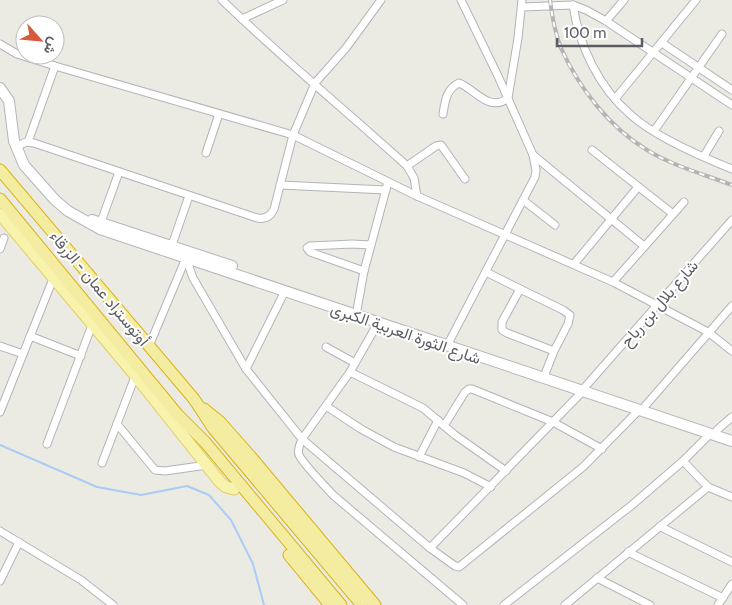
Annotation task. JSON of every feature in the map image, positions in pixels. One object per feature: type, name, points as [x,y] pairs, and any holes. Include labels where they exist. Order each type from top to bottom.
[{"type":"highway","name":"أوتوستراد عمان - الزرقاء","points":[[0,170],[83,261],[149,346],[200,407],[213,428],[362,605]]},
{"type":"highway","name":"أوتوستراد عمان - الزرقاء","points":[[0,200],[137,371],[205,442],[341,605]]},
{"type":"highway","name":"أوتوستراد عمان - الزرقاء","points":[[200,407],[216,418],[226,429],[375,605]]},
{"type":"highway","name":"أوتوستراد عمان - الزرقاء","points":[[183,420],[190,435],[330,605]]},
{"type":"main road","name":"شارع الثورة العربية الكبرى","points":[[0,88],[9,101],[12,134],[24,165],[49,194],[68,210],[100,229],[378,323],[545,374],[584,389]]},
{"type":"main road","name":"شارع الثورة العربية الكبرى","points":[[0,98],[11,115]]},
{"type":"main road","points":[[0,214],[92,325],[137,371],[223,485],[234,489]]},
{"type":"main road","name":"شارع الثورة العربية الكبرى","points":[[83,218],[102,222],[172,245],[448,344],[713,432],[732,441]]},
{"type":"main road","name":"شارع الثورة العربية الكبرى","points":[[713,432],[732,436]]},
{"type":"street","points":[[222,0],[289,63],[407,166],[414,178],[417,196]]},
{"type":"street","points":[[242,19],[283,0]]},
{"type":"street","points":[[16,147],[28,142],[262,219],[272,213],[293,135],[314,83],[350,42],[381,0]]},
{"type":"street","points":[[448,344],[536,174],[533,155],[461,0]]},
{"type":"street","points":[[606,21],[624,0]]},
{"type":"street","points":[[615,99],[696,0]]},
{"type":"street","points":[[508,98],[522,4],[577,4],[606,21],[732,105]]},
{"type":"street","points":[[577,4],[580,36],[590,62],[615,99],[630,115],[654,130],[732,169]]},
{"type":"street","points":[[654,130],[722,34]]},
{"type":"street","points":[[662,43],[732,90]]},
{"type":"street","points":[[0,44],[17,54],[293,135],[417,196],[613,282],[708,332],[732,351]]},
{"type":"street","points":[[28,142],[56,66]]},
{"type":"street","points":[[443,114],[449,91],[458,83],[488,102],[499,102],[508,98]]},
{"type":"street","points":[[206,153],[219,114]]},
{"type":"street","points":[[704,156],[719,131]]},
{"type":"street","points":[[407,166],[436,146],[441,145],[465,179]]},
{"type":"street","points":[[592,150],[673,214]]},
{"type":"street","points":[[533,155],[644,246]]},
{"type":"street","points":[[102,222],[119,172]]},
{"type":"street","points":[[357,310],[364,271],[388,182]]},
{"type":"street","points":[[280,185],[386,190]]},
{"type":"street","points":[[574,264],[638,187]]},
{"type":"street","points":[[172,245],[189,196]]},
{"type":"street","points":[[523,200],[555,225]]},
{"type":"street","points":[[613,282],[684,202]]},
{"type":"street","name":"شارع بلال بن رباح","points":[[430,548],[491,488],[584,389],[732,220]]},
{"type":"street","points":[[0,249],[4,238]]},
{"type":"street","points":[[364,271],[310,252],[307,248],[310,246],[346,244],[371,246]]},
{"type":"street","points":[[149,346],[186,258]]},
{"type":"street","points":[[186,258],[193,278],[246,369],[302,439],[430,548],[454,566],[460,566],[583,467],[642,408],[732,306]]},
{"type":"street","points":[[486,272],[570,315],[568,324],[545,374]]},
{"type":"street","points":[[0,412],[53,279]]},
{"type":"street","points":[[520,289],[502,322],[502,330],[554,351]]},
{"type":"street","points":[[246,369],[285,291]]},
{"type":"street","points":[[378,323],[350,372],[302,439],[299,455],[333,495],[463,605]]},
{"type":"street","points":[[47,444],[92,325]]},
{"type":"street","points":[[30,336],[80,356]]},
{"type":"street","points":[[0,346],[23,354]]},
{"type":"street","points":[[326,347],[355,363]]},
{"type":"street","points":[[102,463],[137,371]]},
{"type":"street","points":[[350,372],[416,404],[506,471]]},
{"type":"street","points":[[444,426],[465,392],[469,389],[520,407],[553,422],[602,449]]},
{"type":"street","points":[[326,406],[361,429],[394,447],[464,473],[491,488]]},
{"type":"street","points":[[504,605],[616,518],[684,461],[713,432],[732,417]]},
{"type":"street","points":[[419,457],[438,420]]},
{"type":"street","points":[[117,424],[155,470],[165,471],[207,465]]},
{"type":"street","points":[[684,461],[708,487],[732,497]]},
{"type":"street","points":[[566,605],[708,487]]},
{"type":"street","points":[[660,526],[732,562]]},
{"type":"street","points":[[0,531],[82,580],[113,605]]},
{"type":"street","points":[[0,582],[19,542]]},
{"type":"street","points":[[628,552],[723,598]]},
{"type":"street","points":[[597,578],[650,605]]},
{"type":"street","points":[[718,605],[732,584]]},
{"type":"waterway","points":[[0,445],[97,487],[141,495],[187,486],[209,495],[231,520],[253,564],[264,605]]},
{"type":"railway","points":[[550,0],[557,36],[568,63],[586,92],[608,118],[633,141],[657,156],[732,185]]}]
